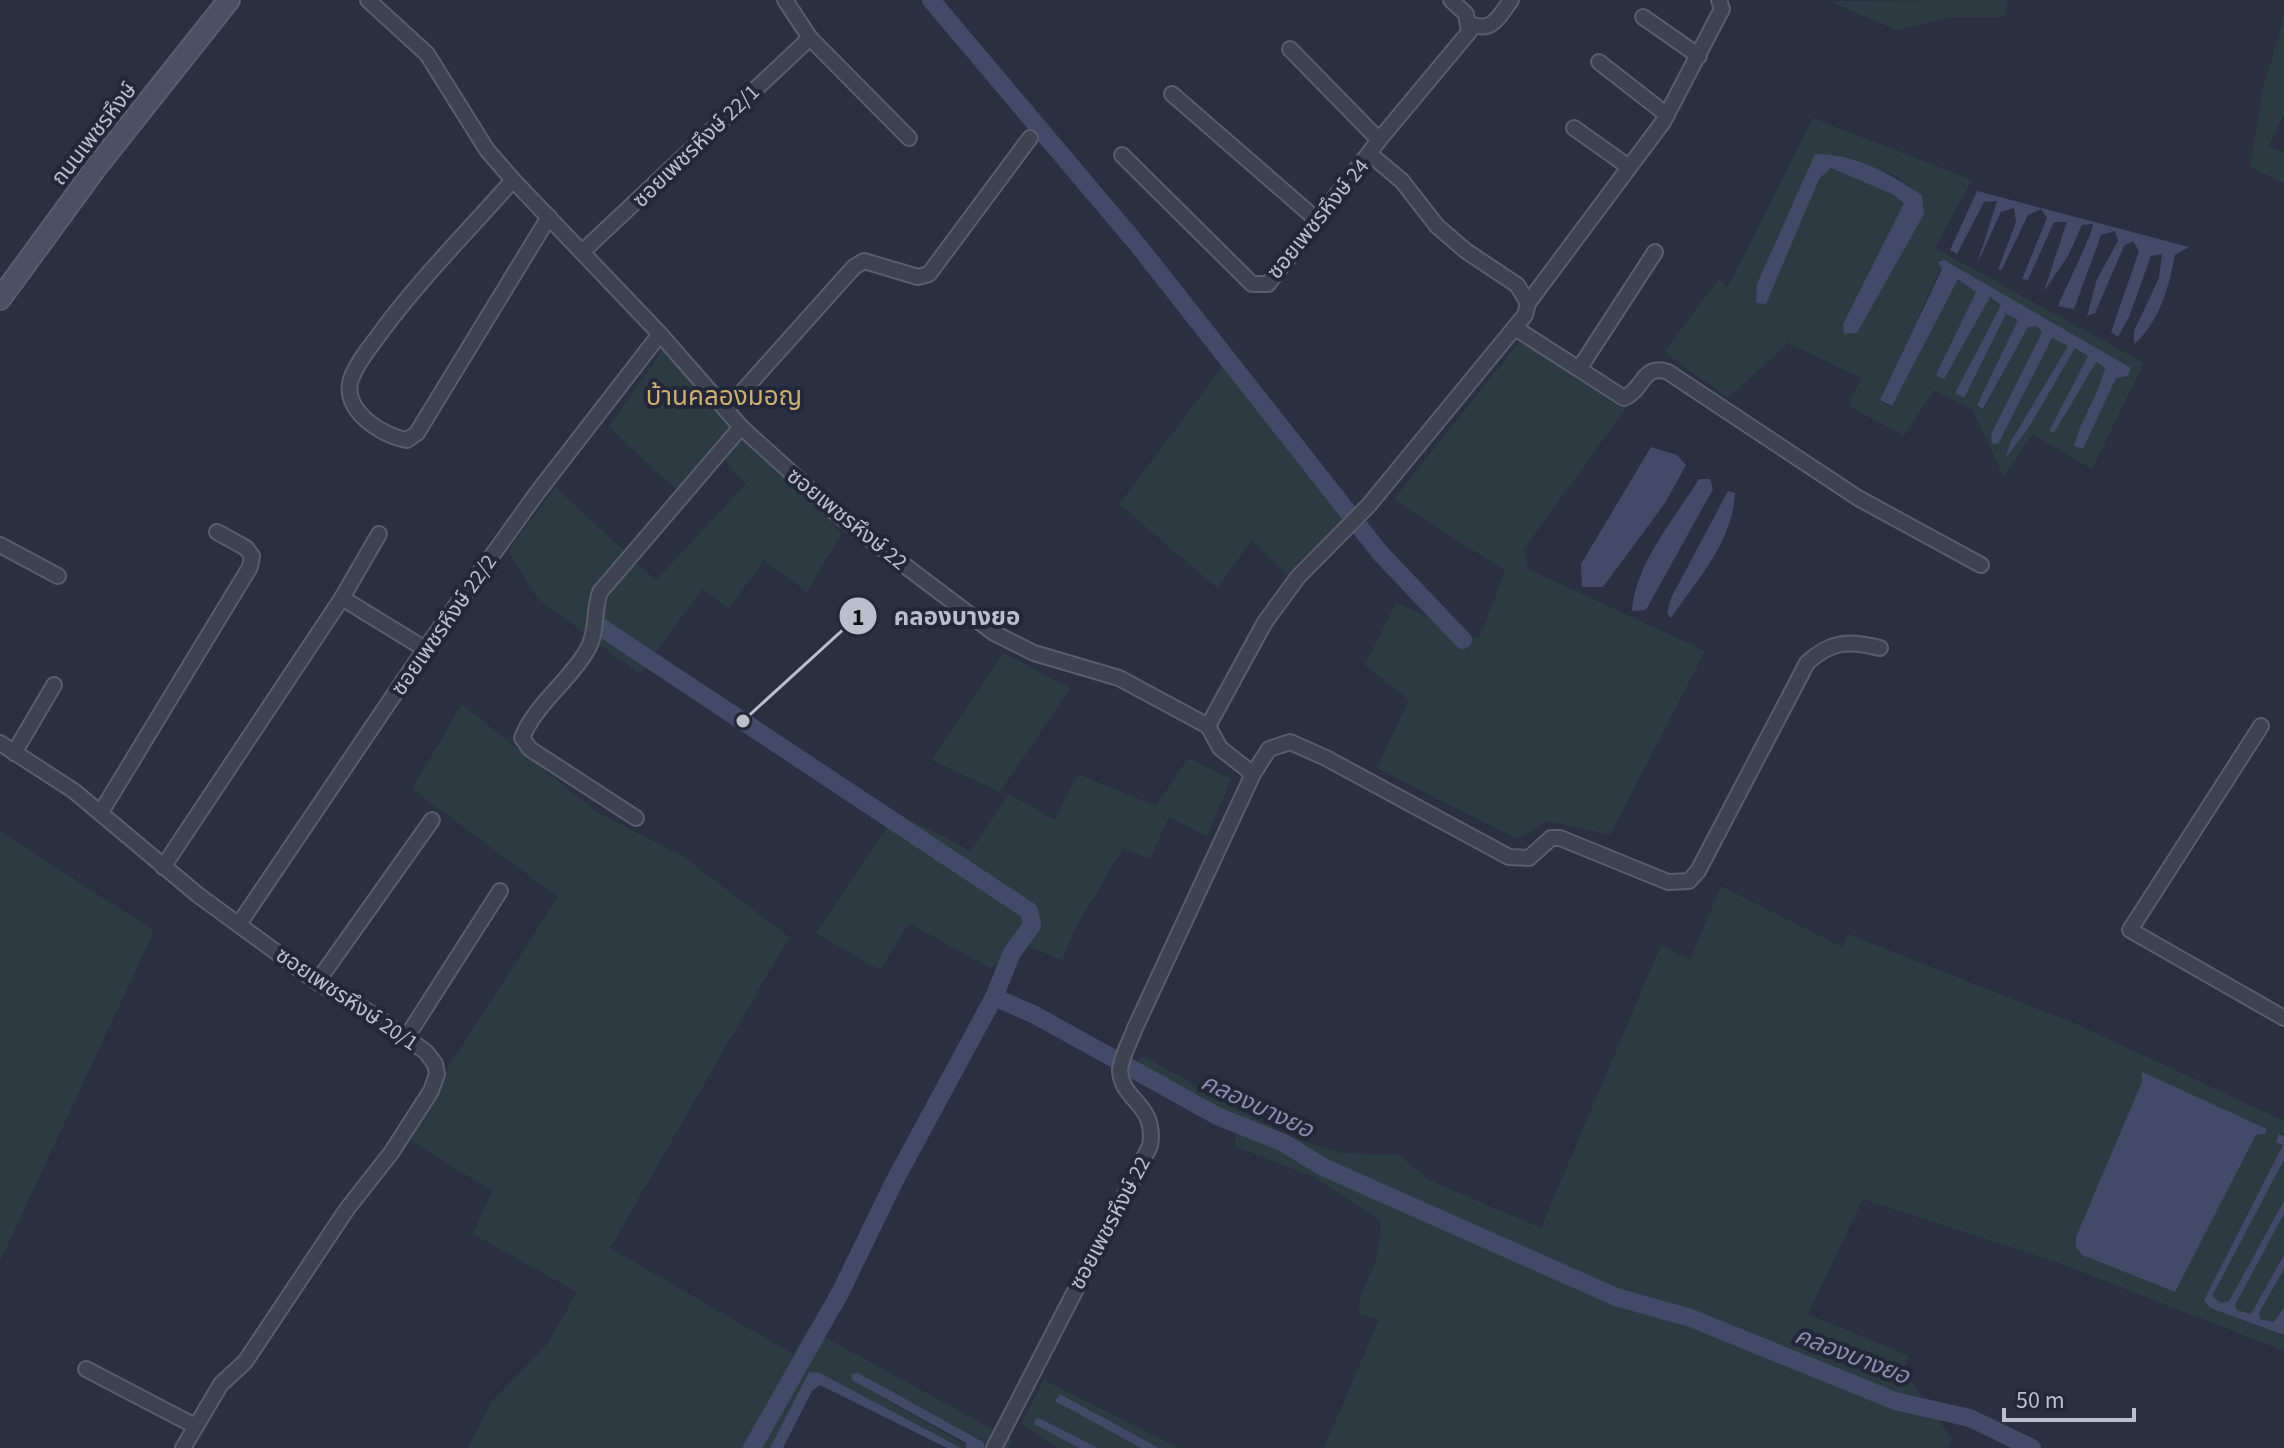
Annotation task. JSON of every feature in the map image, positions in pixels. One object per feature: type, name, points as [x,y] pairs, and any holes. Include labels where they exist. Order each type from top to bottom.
[{"type":"main road","name":"ถนนเพชรหึงษ์","points":[[0,299],[98,165],[229,0]]},
{"type":"street","name":"ซอยเพชรหึงษ์ 22","points":[[368,0],[427,54],[487,150],[513,180],[660,334],[741,427],[838,515],[994,633],[1034,653],[1119,678],[1208,726],[1220,748],[1253,774],[1120,1070],[1125,1086],[1145,1110],[1153,1128],[1150,1146],[994,1448]]},
{"type":"street","points":[[785,0],[810,38],[909,138]]},
{"type":"street","points":[[1451,0],[1470,24],[1486,28],[1511,0]]},
{"type":"street","points":[[1208,726],[1265,622],[1298,577],[1369,505],[1515,328],[1525,315],[1528,303],[1667,115],[1722,9],[1719,0]]},
{"type":"street","points":[[1643,17],[1699,56]]},
{"type":"street","name":"ซอยเพชรหึงษ์ 24","points":[[1122,155],[1252,284],[1268,284],[1371,155],[1379,140],[1469,32],[1470,24]]},
{"type":"street","name":"ซอยเพชรหึงษ์ 22/1","points":[[582,252],[810,38]]},
{"type":"street","points":[[1290,49],[1379,140]]},
{"type":"street","points":[[1599,62],[1667,115]]},
{"type":"street","points":[[1172,94],[1317,220]]},
{"type":"street","points":[[1574,128],[1629,167]]},
{"type":"street","points":[[726,410],[854,267],[864,261],[918,277],[929,274],[1030,138]]},
{"type":"street","points":[[1371,155],[1402,181],[1437,226],[1466,251],[1517,285],[1528,303]]},
{"type":"street","points":[[513,180],[413,290],[364,355],[350,382],[351,398],[373,425],[391,437],[407,440],[417,433],[549,217]]},
{"type":"street","points":[[1579,369],[1655,252]]},
{"type":"street","points":[[1515,328],[1624,398],[1630,396],[1649,371],[1658,368],[1668,372],[1858,498],[1981,565]]},
{"type":"street","name":"ซอยเพชรหึงษ์ 22/2","points":[[239,924],[425,649],[537,493],[660,334]]},
{"type":"street","points":[[636,818],[530,749],[522,738],[587,652],[594,635],[595,607],[600,592],[741,427]]},
{"type":"street","points":[[101,812],[250,567],[252,556],[246,548],[217,532]]},
{"type":"street","points":[[163,867],[342,598],[379,534]]},
{"type":"street","points":[[0,545],[58,576]]},
{"type":"street","points":[[342,598],[425,649]]},
{"type":"street","points":[[1253,774],[1269,749],[1290,742],[1326,758],[1509,857],[1529,858],[1551,838],[1560,838],[1668,882],[1681,883],[1698,871],[1807,663],[1830,645],[1845,642],[1880,648]]},
{"type":"street","points":[[14,753],[54,685]]},
{"type":"street","points":[[2261,726],[2130,930],[2284,1018]]},
{"type":"street","name":"ซอยเพชรหึงษ์ 20/1","points":[[0,743],[101,812],[163,867],[317,982],[426,1052],[435,1064],[437,1074],[431,1091],[391,1153],[347,1209],[245,1362],[227,1376],[183,1448]]},
{"type":"street","points":[[317,982],[432,820]]},
{"type":"street","points":[[406,1038],[500,891]]},
{"type":"street","points":[[86,1369],[195,1426]]},
{"type":"shaded area","points":[[2008,0],[2005,17],[1952,17],[1896,30],[1829,1]]},
{"type":"shaded area","points":[[2284,17],[2284,113],[2269,146],[2284,153],[2284,183],[2250,167],[2262,92]]},
{"type":"shaded area","points":[[1813,118],[1972,180],[1935,248],[2144,363],[2092,469],[2032,434],[2004,477],[1972,409],[1934,390],[1904,436],[1848,406],[1861,378],[1788,343],[1728,398],[1664,352],[1719,279],[1728,287]],"holes":[[[1833,154],[1892,174],[1922,195],[1843,324],[1904,203],[1892,194],[1831,168],[1820,179]],[[1944,261],[2131,368],[2116,378],[2083,448],[2077,437],[2098,395],[2105,367],[2095,362],[2084,379],[2089,355],[2075,348],[2031,424],[2006,456],[2011,441],[2068,346],[2052,338],[1998,443],[1991,434],[2042,331],[2037,326],[2028,327],[1984,409],[1977,404],[2019,320],[2006,314],[1964,397],[1955,393],[2001,305],[1989,297],[1944,378],[1976,291],[1957,278],[1892,406],[1885,405],[1881,399]]]},
{"type":"shaded area","points":[[1520,341],[1626,408],[1524,549],[1528,569],[1705,651],[1610,835],[1548,821],[1517,839],[1377,768],[1409,700],[1365,665],[1396,603],[1479,639],[1505,571],[1394,499]]},
{"type":"shaded area","points":[[664,348],[740,434],[842,533],[807,592],[764,560],[729,609],[702,589],[640,674],[537,598],[508,551],[555,487],[656,580],[746,484],[722,458],[689,495],[672,486],[609,427]]},
{"type":"shaded area","points":[[1227,361],[1236,361],[1352,511],[1289,576],[1252,540],[1217,588],[1119,504]]},
{"type":"shaded area","points":[[1003,653],[1070,688],[1000,792],[932,760]]},
{"type":"shaded area","points":[[462,704],[597,812],[684,857],[789,937],[610,1248],[793,1354],[808,1328],[1012,1440],[1008,1448],[985,1448],[983,1441],[852,1374],[852,1380],[969,1447],[961,1448],[820,1373],[809,1372],[770,1448],[468,1448],[492,1401],[548,1343],[577,1292],[473,1234],[492,1191],[411,1141],[447,1069],[558,897],[412,789]]},
{"type":"shaded area","points":[[1188,758],[1231,779],[1207,836],[1169,817],[1150,859],[1123,848],[1075,929],[1062,960],[1027,946],[990,968],[909,923],[880,970],[816,933],[897,813],[971,851],[1009,794],[1055,820],[1078,774],[1156,806]]},
{"type":"shaded area","points":[[0,831],[154,931],[0,1261]]},
{"type":"shaded area","points":[[1721,886],[1842,947],[1848,934],[2076,1024],[2284,1121],[2284,1137],[2279,1135],[2283,1145],[2204,1300],[2210,1308],[2284,1335],[2284,1351],[2062,1264],[1863,1199],[1808,1314],[1909,1356],[1904,1371],[1952,1439],[1948,1448],[1324,1448],[1379,1320],[1358,1313],[1360,1298],[1377,1258],[1381,1221],[1312,1176],[1236,1147],[1235,1128],[1128,1071],[1143,1056],[1287,1136],[1341,1153],[1399,1155],[1429,1180],[1541,1228],[1661,945],[1690,960]],"holes":[[[2142,1073],[2265,1134],[2256,1135],[2175,1292],[2083,1255],[2076,1246],[2143,1082]]]},
{"type":"shaded area","points":[[2284,1160],[2284,1201],[2229,1301],[2221,1303],[2213,1300],[2212,1296]]},
{"type":"shaded area","points":[[2284,1214],[2284,1255],[2255,1310],[2251,1314],[2237,1310],[2235,1305]]},
{"type":"shaded area","points":[[2284,1269],[2284,1307],[2274,1322],[2260,1319],[2259,1313]]},
{"type":"shaded area","points":[[1044,1380],[1178,1448],[1159,1448],[1060,1394],[1056,1401],[1141,1448],[1098,1448],[1043,1420],[1034,1424],[1079,1448],[1059,1448],[1021,1424]]},
{"type":"water","points":[[1815,154],[1843,157],[1871,166],[1922,195],[1924,214],[1857,333],[1844,334],[1843,324],[1904,203],[1892,194],[1831,168],[1819,179],[1766,304],[1756,303],[1757,284]]},
{"type":"water","points":[[1977,191],[2189,247],[2175,255],[2162,304],[2143,335],[2134,344],[2134,331],[2159,278],[2162,254],[2151,256],[2129,317],[2118,337],[2111,332],[2139,251],[2133,241],[2124,246],[2095,313],[2087,316],[2097,279],[2118,241],[2115,231],[2101,235],[2074,309],[2058,306],[2093,224],[2082,225],[2068,256],[2044,291],[2067,222],[2054,222],[2028,280],[2022,279],[2047,218],[2041,209],[2028,215],[2002,269],[1998,270],[2016,222],[2014,208],[2001,212],[1977,264],[1997,201],[1984,202],[1957,254],[1950,250]]},
{"type":"water","points":[[1944,260],[2131,368],[2128,376],[2116,378],[2083,449],[2074,446],[2105,368],[2096,362],[2054,433],[2049,431],[2088,356],[2075,348],[2031,424],[2005,459],[2011,441],[2068,346],[2052,338],[1998,444],[1992,443],[1991,434],[2042,332],[2037,326],[2028,327],[1983,409],[1977,405],[2018,320],[2006,314],[1964,398],[1955,393],[2001,305],[1990,297],[1944,379],[1936,375],[1976,292],[1958,279],[1892,406],[1880,400],[1942,269],[1938,262]]},
{"type":"water","points":[[1651,447],[1677,455],[1686,465],[1665,503],[1603,587],[1582,587],[1581,564]]},
{"type":"water","points":[[1699,479],[1710,479],[1713,489],[1646,610],[1632,611],[1640,576],[1648,559]]},
{"type":"water","points":[[1728,491],[1735,493],[1733,511],[1721,544],[1671,618],[1667,613],[1671,598]]},
{"type":"water","points":[[2142,1072],[2267,1129],[2265,1134],[2256,1135],[2175,1292],[2082,1255],[2076,1246],[2076,1237],[2142,1082]]},
{"type":"water","points":[[2279,1134],[2284,1137],[2284,1160],[2212,1296],[2221,1303],[2229,1301],[2284,1201],[2284,1214],[2235,1305],[2237,1310],[2251,1314],[2284,1255],[2284,1269],[2259,1313],[2260,1319],[2274,1322],[2284,1307],[2284,1335],[2210,1308],[2204,1300],[2283,1145],[2276,1142]]},
{"type":"water","points":[[809,1372],[820,1373],[961,1448],[947,1448],[820,1385],[812,1391],[783,1448],[770,1448]]},
{"type":"water","points":[[858,1373],[983,1442],[985,1448],[966,1448],[966,1443],[852,1380],[851,1374]]},
{"type":"water","points":[[1060,1394],[1159,1448],[1141,1448],[1055,1401]]},
{"type":"water","points":[[1036,1418],[1098,1448],[1079,1448],[1034,1424]]},
{"type":"waterway","points":[[931,0],[1137,244],[1381,554],[1463,640]]},
{"type":"waterway","name":"คลองบางยอ","points":[[599,626],[1029,911],[1032,925],[1012,953],[994,997],[894,1182],[840,1293],[752,1448]]},
{"type":"waterway","name":"คลองบางยอ","points":[[994,997],[1035,1015],[1217,1116],[1284,1143],[1323,1167],[1616,1297],[1691,1318],[1895,1401],[1970,1418],[2032,1448]]},
{"type":"place","name":"คลองบางยอ","points":[[743,721]]},
{"type":"district","name":"บ้านคลองมอญ","points":[[724,396]]}]
